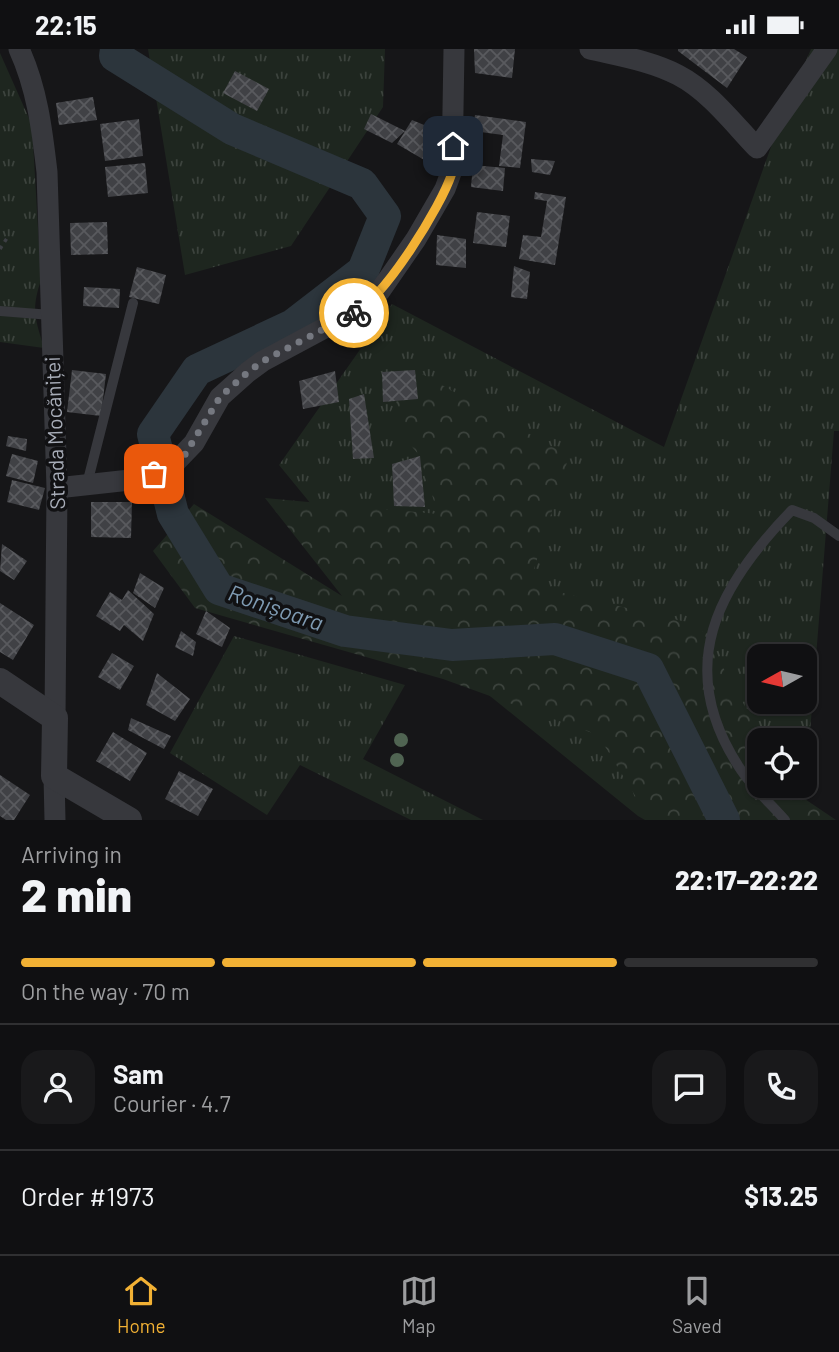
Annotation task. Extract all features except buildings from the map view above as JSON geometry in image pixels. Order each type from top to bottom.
[{"type":"street","name":"Strada Mocăniței","points":[[19,49],[31,76],[46,161],[57,488],[55,820]]},
{"type":"street","points":[[57,488],[139,478],[169,469],[194,443],[220,397],[263,361],[360,309],[380,291],[416,239],[453,170],[454,49]]},
{"type":"street","points":[[590,49],[638,60],[679,75],[702,91],[757,148],[827,49]]},
{"type":"street","points":[[0,681],[55,718]]},
{"type":"street","points":[[54,776],[129,820]]},
{"type":"lane","points":[[87,484],[133,303]]},
{"type":"lane","points":[[0,311],[51,314]]},
{"type":"lane","points":[[785,820],[740,768],[713,718],[705,664],[717,611],[761,542],[792,510],[814,518],[839,536]]},
{"type":"path","points":[[0,249],[9,235]]},
{"type":"green space","points":[[148,49],[385,49],[383,107],[291,246],[185,275]]},
{"type":"green space","points":[[811,49],[839,49],[839,431],[834,431],[817,644],[747,644],[747,714],[811,714],[810,728],[747,728],[747,798],[805,798],[803,820],[645,820],[638,816],[426,644],[279,465],[392,304],[664,447],[782,116]]},
{"type":"green space","points":[[0,53],[32,125],[41,280],[35,314],[44,348],[0,342]]},
{"type":"green space","points":[[415,370],[569,456],[529,585],[699,625],[757,728],[747,728],[747,798],[803,798],[836,820],[650,820],[598,735],[443,679],[195,608],[153,551],[194,504],[342,596],[265,498],[438,514],[420,456],[387,418]]},
{"type":"green space","points":[[234,636],[405,685],[363,759],[483,820],[411,820],[300,765],[267,815],[170,753]]},
{"type":"waterway","name":"Ronișoara","points":[[116,49],[115,56],[232,129],[362,184],[385,216],[363,271],[293,325],[197,370],[153,434],[173,514],[219,589],[345,631],[452,645],[555,639],[648,669],[724,820]]},
{"type":"way so far","points":[[154,474],[169,469],[184,456],[220,397],[248,372],[324,327],[354,313]]},
{"type":"route","points":[[354,313],[380,291],[416,239],[453,170],[453,146]]}]
